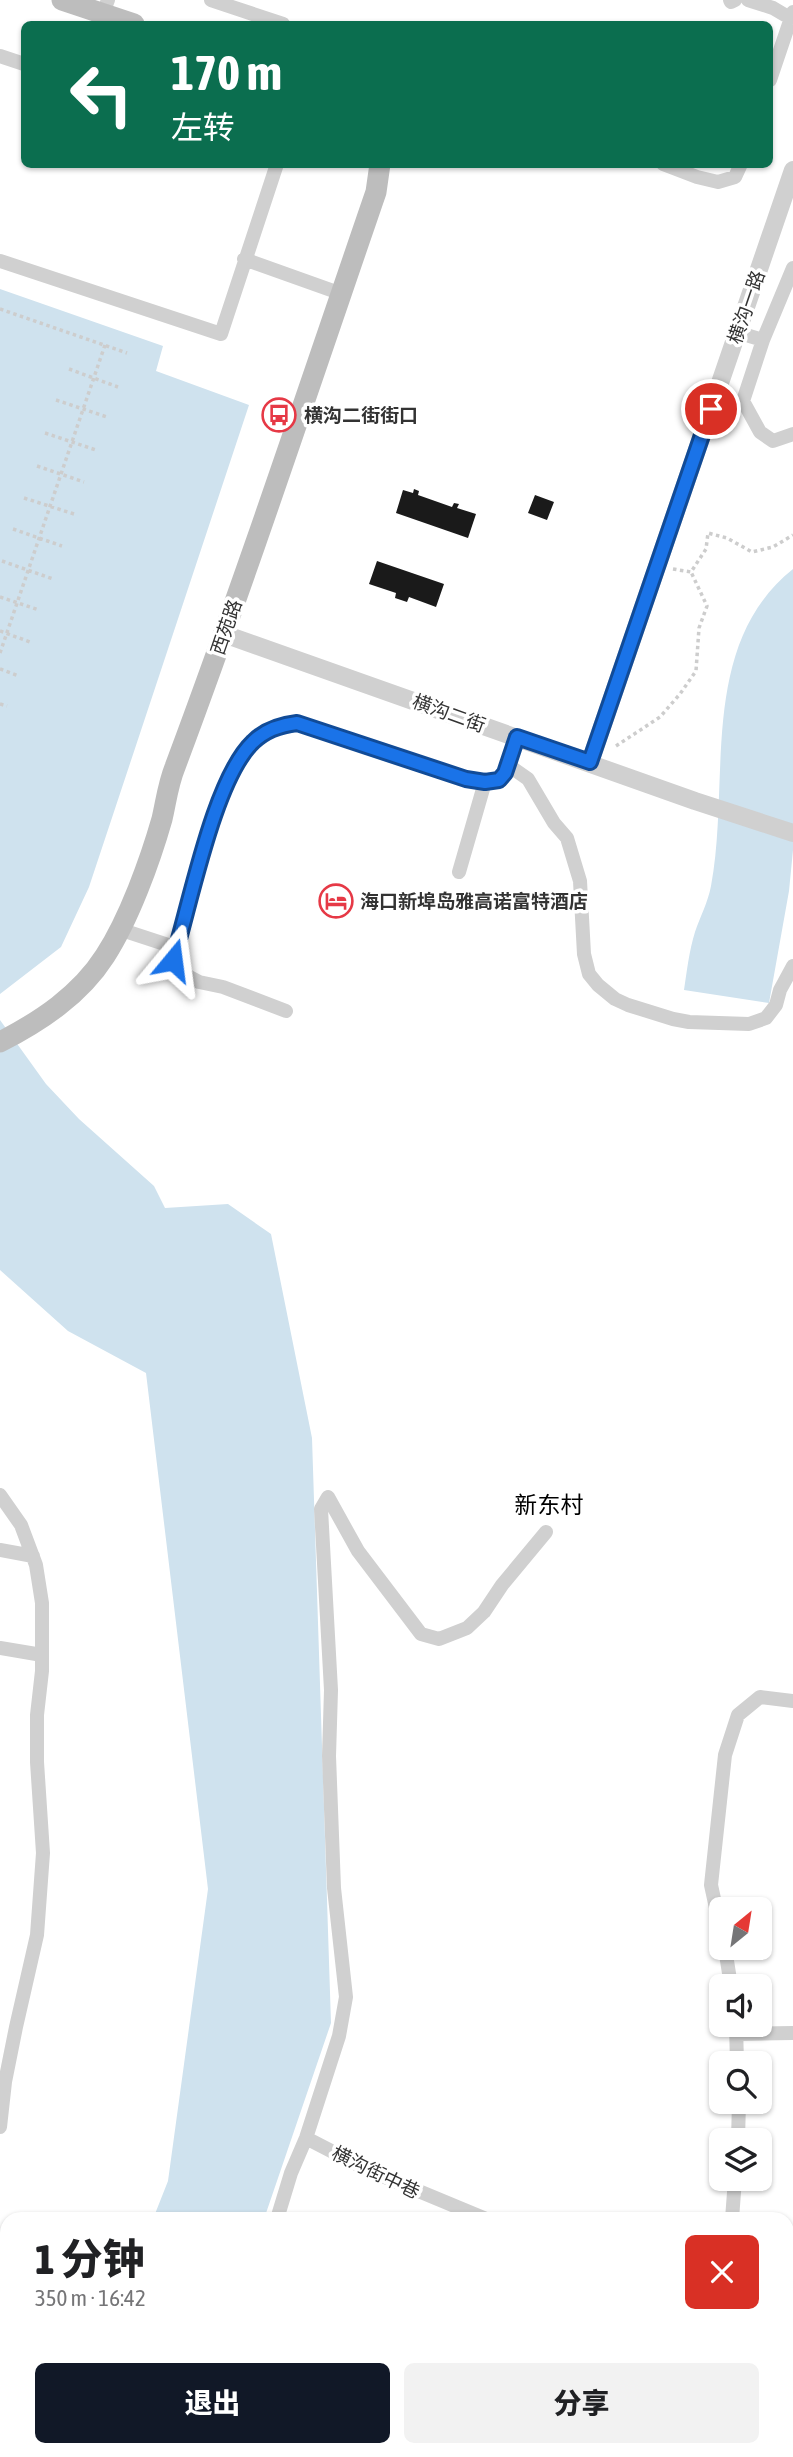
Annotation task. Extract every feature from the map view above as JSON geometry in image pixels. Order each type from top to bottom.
[{"type":"main road","points":[[62,0],[106,7],[129,21]]},
{"type":"main road","name":"西苑路","points":[[9,1037],[54,1010],[90,979],[130,909],[161,821],[173,773],[342,294],[376,192],[379,168]]},
{"type":"street","points":[[211,0],[274,21]]},
{"type":"street","points":[[730,0],[736,0]]},
{"type":"street","points":[[748,0],[792,15],[773,71]]},
{"type":"street","points":[[0,56],[21,63]]},
{"type":"street","points":[[0,261],[220,334],[276,168]]},
{"type":"street","points":[[673,168],[718,182],[735,177],[739,168]]},
{"type":"street","name":"横沟一路","points":[[590,762],[793,170]]},
{"type":"street","points":[[244,259],[342,294]]},
{"type":"street","points":[[793,268],[763,340],[743,401],[760,432],[773,441],[793,434]]},
{"type":"street","points":[[778,307],[793,307]]},
{"type":"street","points":[[737,332],[763,340]]},
{"type":"street","name":"横沟二街","points":[[224,634],[695,801],[793,833]]},
{"type":"street","points":[[286,1011],[223,987],[199,982],[178,971],[173,960],[221,799],[236,762],[252,742],[282,724],[297,723],[466,779],[485,782],[499,780],[508,765],[517,737]]},
{"type":"street","points":[[508,765],[528,779],[554,823],[567,838],[579,881],[584,954],[589,974],[614,999],[689,1022],[749,1024],[766,1018],[776,1005],[780,989],[793,966]]},
{"type":"street","points":[[459,873],[485,782]]},
{"type":"street","points":[[120,929],[177,948]]},
{"type":"street","points":[[0,1495],[21,1525],[33,1556],[42,1603],[37,1762],[43,1853],[37,1935],[16,2027],[0,2127]]},
{"type":"street","points":[[278,2212],[339,2036],[346,1997],[334,1888],[329,1756],[331,1690],[321,1509],[328,1497],[358,1551],[421,1634],[439,1639],[467,1628],[484,1612],[502,1585],[546,1532]]},
{"type":"street","points":[[0,1550],[33,1556]]},
{"type":"street","points":[[0,1648],[42,1655]]},
{"type":"street","points":[[714,1897],[711,1885],[725,1755],[738,1714],[760,1697],[793,1701]]},
{"type":"street","points":[[772,2033],[793,2034]]},
{"type":"street","name":"横沟街中巷","points":[[306,2138],[368,2170],[469,2212]]},
{"type":"street","points":[[733,2212],[734,2191]]},
{"type":"path","points":[[0,309],[127,353]]},
{"type":"path","points":[[0,653],[105,345]]},
{"type":"path","points":[[69,369],[118,387]]},
{"type":"path","points":[[56,400],[107,417]]},
{"type":"path","points":[[45,433],[96,450]]},
{"type":"path","points":[[37,466],[84,482]]},
{"type":"path","points":[[24,498],[74,514]]},
{"type":"path","points":[[13,529],[62,546]]},
{"type":"path","points":[[691,572],[706,549],[708,533],[727,538],[752,552],[773,547],[793,535]]},
{"type":"path","points":[[2,561],[53,579]]},
{"type":"path","points":[[672,569],[691,572]]},
{"type":"path","points":[[590,762],[660,717],[696,671],[698,640],[706,606],[691,572]]},
{"type":"path","points":[[0,597],[39,610]]},
{"type":"path","points":[[0,631],[30,642]]},
{"type":"path","points":[[0,669],[19,676]]},
{"type":"path","points":[[0,704],[7,706]]},
{"type":"water","points":[[0,289],[163,346],[156,371],[249,405],[89,887],[61,947],[0,994]]},
{"type":"water","points":[[793,569],[793,850],[789,891],[769,1003],[684,990],[693,939],[711,886],[720,760],[730,675],[743,636],[763,600]]},
{"type":"water","points":[[0,1020],[46,1084],[79,1119],[154,1186],[165,1208],[228,1204],[271,1234],[312,1438],[331,2023],[266,2212],[156,2212],[168,2181],[208,1889],[146,1373],[68,1331],[0,1270]]},
{"type":"building","points":[[414,489],[419,491],[418,495],[452,507],[454,503],[459,504],[457,508],[476,514],[468,538],[396,513],[403,490],[413,493]]},
{"type":"building","points":[[535,495],[554,502],[547,520],[528,513]]},
{"type":"building","points":[[377,561],[444,584],[436,607],[409,597],[407,602],[395,598],[396,593],[369,584]]},
{"type":"place","name":"横沟二街街口","points":[[279,415]]},
{"type":"place","name":"海口新埠岛雅高诺富特酒店","points":[[336,901]]},
{"type":"district","name":"新东村","points":[[549,1505]]},
{"type":"route","points":[[173,960],[221,799],[236,762],[252,742],[265,732],[282,724],[297,723],[466,779],[485,782],[499,780],[505,773],[517,737],[590,762],[711,409]]}]
